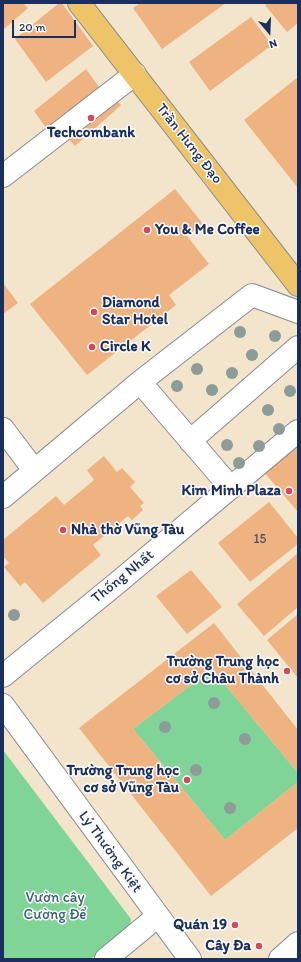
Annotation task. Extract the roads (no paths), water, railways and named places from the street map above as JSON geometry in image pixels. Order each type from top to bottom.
[{"type":"main road","name":"Trần Hưng Đạo","points":[[79,3],[298,285]]},
{"type":"street","points":[[3,176],[135,74]]},
{"type":"street","points":[[3,496],[140,382],[252,295],[298,312]]},
{"type":"street","points":[[190,441],[298,347]]},
{"type":"street","points":[[140,382],[230,488]]},
{"type":"street","points":[[3,429],[34,470]]},
{"type":"street","name":"Thống Nhất","points":[[3,676],[298,431]]},
{"type":"street","name":"Lý Thường Kiệt","points":[[3,705],[190,959]]},
{"type":"street","points":[[106,959],[158,916]]},
{"type":"street","points":[[280,959],[298,943]]},
{"type":"place","name":"Techcombank","points":[[91,118]]},
{"type":"place","name":"You & Me Coffee","points":[[147,230]]},
{"type":"place","name":"Diamond Star Hotel","points":[[94,312]]},
{"type":"place","name":"Circle K","points":[[92,347]]},
{"type":"place","name":"Kim Minh Plaza","points":[[289,491]]},
{"type":"place","name":"Nhà thờ Vũng Tàu","points":[[63,530]]},
{"type":"place","name":"Trường Trung học cơ sở Châu Thành","points":[[287,671]]},
{"type":"place","name":"Trường Trung học cơ sở Vũng Tàu","points":[[187,780]]},
{"type":"place","name":"Quán 19","points":[[235,925]]},
{"type":"place","name":"Cây Đa","points":[[259,946]]},
{"type":"park label","name":"Vườn cây Cường Để","points":[[55,906]]}]
